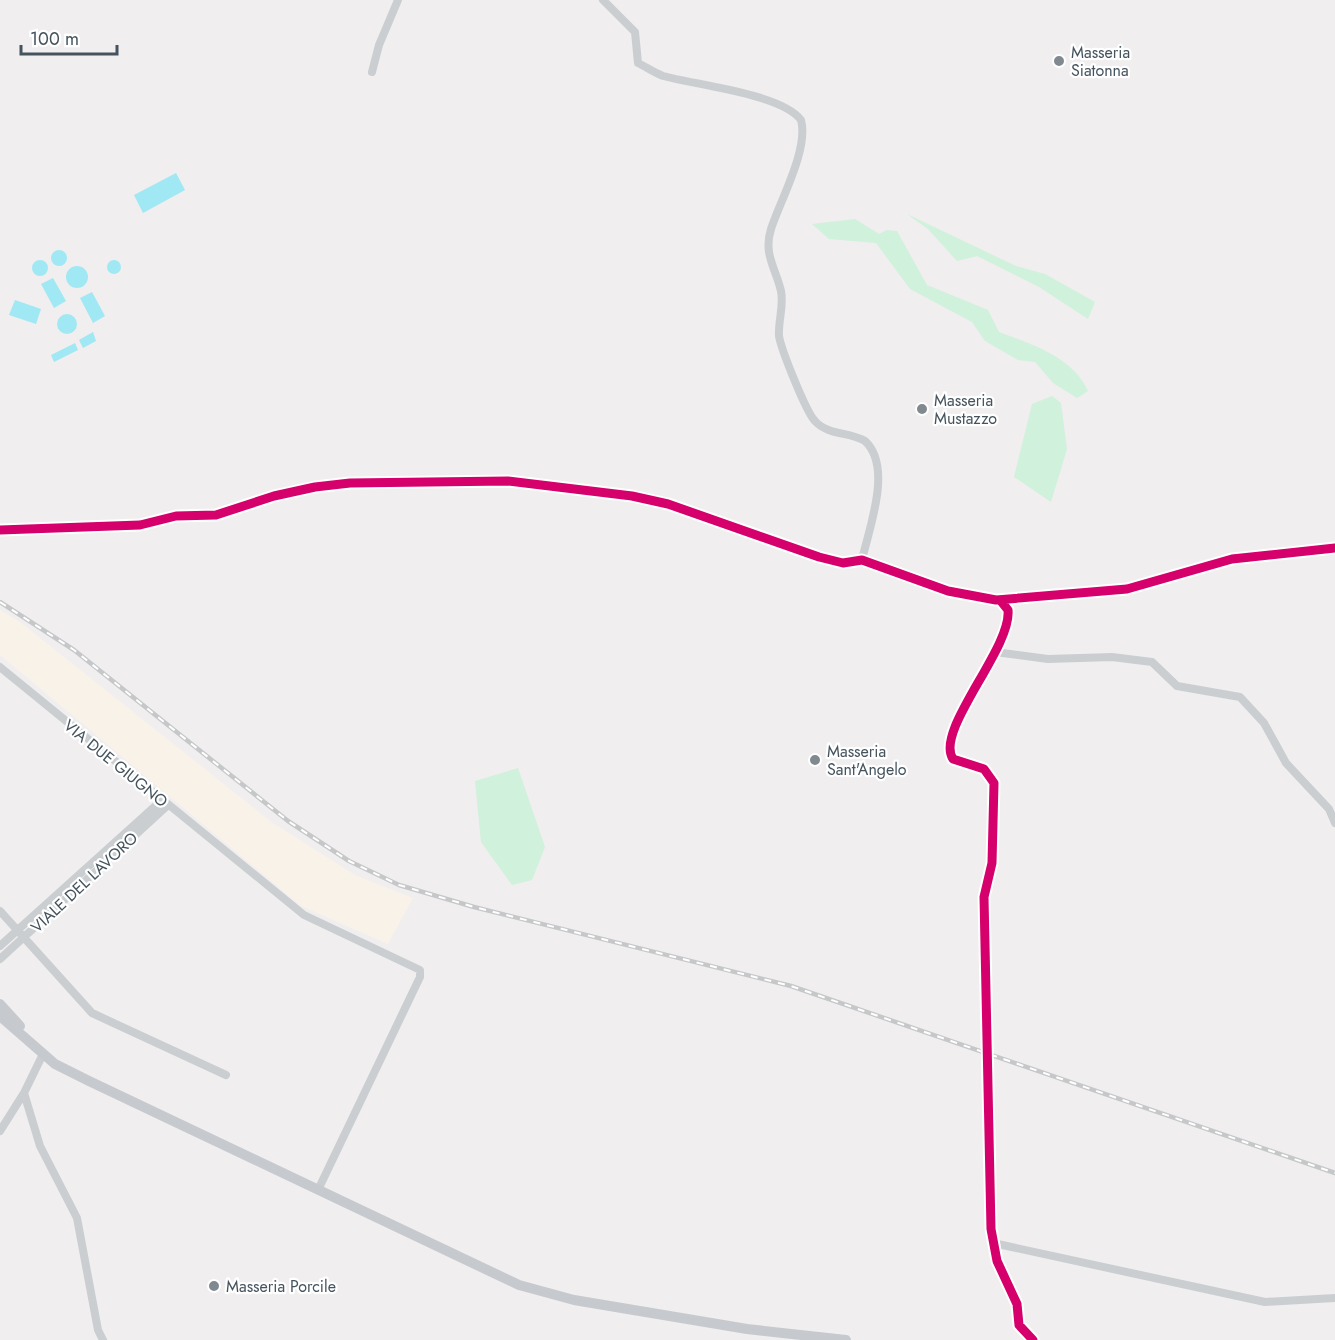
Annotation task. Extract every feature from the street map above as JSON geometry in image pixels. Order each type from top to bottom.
[{"type":"main road","points":[[1,1008],[55,1064]]},
{"type":"main road","points":[[1,1008],[55,1064],[498,1276],[541,1292],[574,1300],[747,1329],[846,1340]]},
{"type":"street","points":[[372,72],[379,45],[398,0]]},
{"type":"street","points":[[603,0],[634,32],[638,63],[661,75],[768,100],[793,111],[801,120],[798,156],[770,231],[768,252],[780,289],[783,311],[779,337],[813,419],[832,431],[865,441],[876,458],[879,482],[862,560]]},
{"type":"street","points":[[0,530],[140,525],[176,516],[216,515],[274,496],[315,487],[350,483],[508,481],[632,496],[668,504],[713,522],[761,534],[843,563],[862,560],[948,591],[981,599],[1000,600],[1127,589],[1232,559],[1335,548]]},
{"type":"street","points":[[1000,600],[1008,615],[995,652],[962,712],[950,750],[953,759],[984,769],[994,783],[992,863],[984,897],[993,1243],[997,1261],[1017,1304],[1019,1325],[1033,1340]]},
{"type":"street","points":[[995,652],[1048,659],[1112,657],[1152,662],[1177,686],[1240,697],[1264,723],[1286,763],[1329,809],[1335,824]]},
{"type":"street","name":"VIA DUE GIUGNO","points":[[0,667],[304,915],[420,970],[420,977],[318,1190]]},
{"type":"street","points":[[0,946],[165,803]]},
{"type":"street","name":"VIALE DEL LAVORO","points":[[0,959],[165,803]]},
{"type":"street","points":[[0,911],[92,1012],[226,1075]]},
{"type":"street","points":[[0,1131],[24,1093],[43,1054]]},
{"type":"street","points":[[24,1093],[40,1146],[76,1218],[98,1330],[103,1340]]},
{"type":"street","points":[[993,1243],[1265,1302],[1335,1298]]},
{"type":"shaded area","points":[[0,610],[20,622],[273,823],[355,875],[413,898],[388,944],[301,906],[0,655]]},
{"type":"green space","points":[[907,214],[1016,266],[1045,274],[1095,302],[1088,319],[1039,287],[977,256],[957,261],[928,229]]},
{"type":"green space","points":[[855,219],[879,234],[887,230],[897,231],[927,285],[988,310],[999,332],[1050,353],[1072,369],[1088,391],[1077,398],[1053,383],[1035,362],[1018,360],[985,341],[972,322],[910,289],[876,243],[829,239],[812,224]]},
{"type":"green space","points":[[1052,396],[1061,403],[1067,449],[1051,502],[1014,477],[1032,404]]},
{"type":"green space","points":[[518,768],[545,847],[532,880],[512,885],[481,842],[475,781]]},
{"type":"water","points":[[176,173],[185,190],[143,213],[134,195]]},
{"type":"water","points":[[59,250],[67,258],[59,266],[51,258]]},
{"type":"water","points":[[40,260],[48,268],[40,276],[32,268]]},
{"type":"water","points":[[111,260],[117,260],[121,267],[117,274],[111,274],[107,270],[107,264]]},
{"type":"water","points":[[77,266],[87,273],[88,277],[81,287],[77,288],[67,281],[66,277],[73,267]]},
{"type":"water","points":[[53,278],[66,301],[54,308],[41,284]]},
{"type":"water","points":[[92,292],[105,316],[93,323],[80,298]]},
{"type":"water","points":[[15,300],[41,309],[36,324],[9,315]]},
{"type":"water","points":[[63,314],[71,314],[77,320],[77,328],[71,334],[63,334],[57,328],[57,320]]},
{"type":"water","points":[[93,332],[96,341],[83,348],[79,340]]},
{"type":"water","points":[[75,343],[78,350],[54,362],[51,355]]},
{"type":"railway","points":[[0,602],[74,650],[288,821],[349,861],[399,885],[474,907],[791,986],[1335,1173]]},
{"type":"cycle path","points":[[0,530],[140,525],[176,516],[216,515],[274,496],[315,487],[350,483],[508,481],[632,496],[668,504],[819,557],[843,563],[862,560],[948,591],[996,600],[1127,589],[1232,559],[1335,548]]},
{"type":"cycle path","points":[[1000,600],[1008,610],[1006,626],[954,729],[950,746],[953,759],[984,769],[994,783],[992,863],[984,897],[991,1229],[997,1261],[1017,1304],[1019,1325],[1033,1340]]},
{"type":"place","name":"Masseria Siatonna","points":[[1059,61]]},
{"type":"place","name":"Masseria Mustazzo","points":[[922,409]]},
{"type":"place","name":"Masseria Sant'Angelo","points":[[815,760]]},
{"type":"place","name":"Masseria Porcile","points":[[214,1286]]}]
